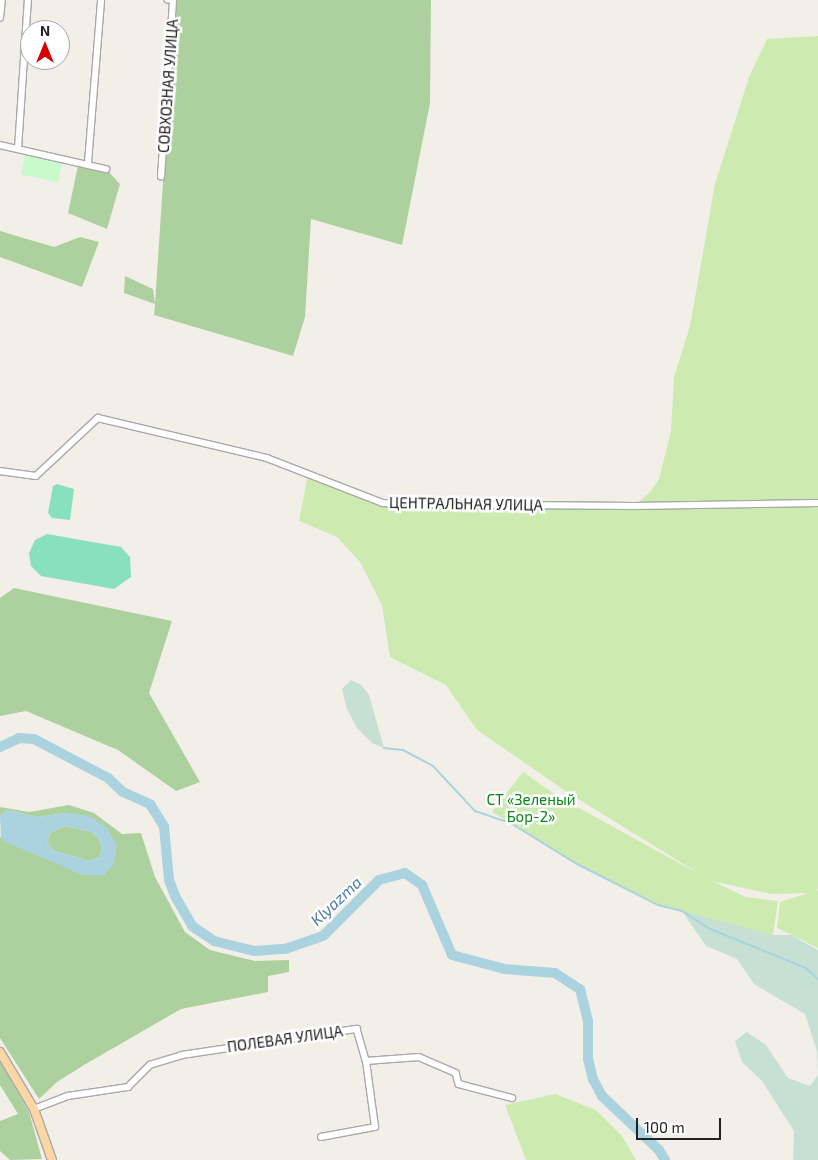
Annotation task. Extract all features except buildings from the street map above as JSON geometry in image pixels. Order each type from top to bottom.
[{"type":"main road","points":[[0,1052],[34,1109],[45,1132],[52,1160]]},
{"type":"street","points":[[0,18],[2,0]]},
{"type":"street","points":[[18,149],[28,0]]},
{"type":"street","points":[[88,163],[101,0]]},
{"type":"street","name":"СОВХОЗНАЯ УЛИЦА","points":[[161,177],[173,0],[168,0]]},
{"type":"street","points":[[0,145],[88,163],[106,169]]},
{"type":"street","name":"ЦЕНТРАЛЬНАЯ УЛИЦА","points":[[0,470],[36,476],[98,418],[267,458],[383,503],[818,503]]},
{"type":"street","name":"ПОЛЕВАЯ УЛИЦА","points":[[34,1109],[68,1096],[128,1087],[150,1065],[211,1049],[357,1028],[366,1061]]},
{"type":"street","points":[[321,1137],[375,1127],[366,1061],[420,1057],[456,1072],[459,1084],[512,1098]]},
{"type":"green space","points":[[175,0],[431,0],[430,103],[402,245],[311,219],[305,317],[293,356],[154,315]]},
{"type":"green space","name":"СТ «Зеленый Бор-2»","points":[[818,36],[818,889],[813,891],[818,890],[818,948],[777,928],[780,902],[808,893],[771,894],[712,881],[746,897],[778,901],[773,935],[734,926],[658,905],[577,864],[492,812],[523,772],[559,797],[701,875],[567,792],[477,730],[446,685],[390,657],[382,605],[360,562],[337,537],[299,521],[308,474],[383,503],[634,506],[651,491],[659,479],[671,431],[674,377],[690,326],[715,184],[749,77],[767,39]]},
{"type":"green space","points":[[26,150],[63,158],[58,182],[21,174]]},
{"type":"green space","points":[[79,161],[106,169],[120,184],[107,229],[68,213]]},
{"type":"green space","points":[[0,231],[54,247],[80,237],[99,242],[82,287],[0,257]]},
{"type":"green space","points":[[125,276],[153,289],[155,304],[124,293]]},
{"type":"green space","points":[[57,484],[74,489],[70,520],[52,518],[48,513],[53,486]]},
{"type":"green space","points":[[47,534],[121,547],[130,557],[131,577],[114,589],[41,576],[31,566],[29,553],[35,540]]},
{"type":"green space","points":[[14,588],[172,621],[149,693],[200,782],[176,791],[118,750],[26,711],[0,716],[0,598]]},
{"type":"green space","points":[[351,680],[361,685],[369,695],[384,748],[372,743],[357,728],[347,709],[342,689]]},
{"type":"green space","points":[[69,805],[94,813],[122,834],[141,833],[155,877],[185,932],[210,950],[255,961],[289,960],[289,972],[268,976],[268,992],[181,1009],[57,1082],[39,1099],[0,1038],[0,837],[83,875],[104,875],[117,845],[67,813],[37,817],[8,810],[0,815],[0,807],[29,812]]},
{"type":"green space","points":[[65,826],[92,832],[99,839],[102,848],[100,857],[90,861],[54,851],[47,843],[50,833]]},
{"type":"green space","points":[[682,911],[773,935],[791,935],[818,950],[818,1075],[817,1051],[805,1014],[754,984],[737,959],[706,946]]},
{"type":"green space","points":[[747,1032],[766,1045],[788,1078],[810,1086],[818,1075],[818,1160],[793,1160],[794,1131],[762,1081],[742,1062],[735,1041]]},
{"type":"green space","points":[[0,1061],[29,1112],[42,1159],[10,1160],[0,1151],[0,1121],[18,1114],[0,1085]]},
{"type":"green space","points":[[555,1094],[596,1110],[622,1136],[636,1160],[526,1160],[505,1105]]},
{"type":"water","points":[[8,810],[37,817],[67,813],[89,816],[107,828],[117,845],[114,864],[104,875],[83,875],[1,840],[0,815]],"holes":[[[65,826],[92,832],[99,839],[102,848],[100,857],[90,861],[54,851],[47,843],[50,833]]]},
{"type":"waterway","name":"Klyazma","points":[[0,747],[19,738],[34,739],[108,778],[123,792],[150,804],[164,826],[169,880],[175,896],[192,926],[214,941],[254,951],[285,949],[323,936],[379,880],[405,873],[422,885],[452,955],[505,969],[555,973],[580,989],[588,1021],[588,1059],[593,1079],[602,1096],[659,1150],[665,1160]]},
{"type":"waterway","points":[[384,748],[403,750],[433,766],[475,811],[512,824],[577,864],[658,905],[682,911],[708,928],[806,968],[818,979]]}]
